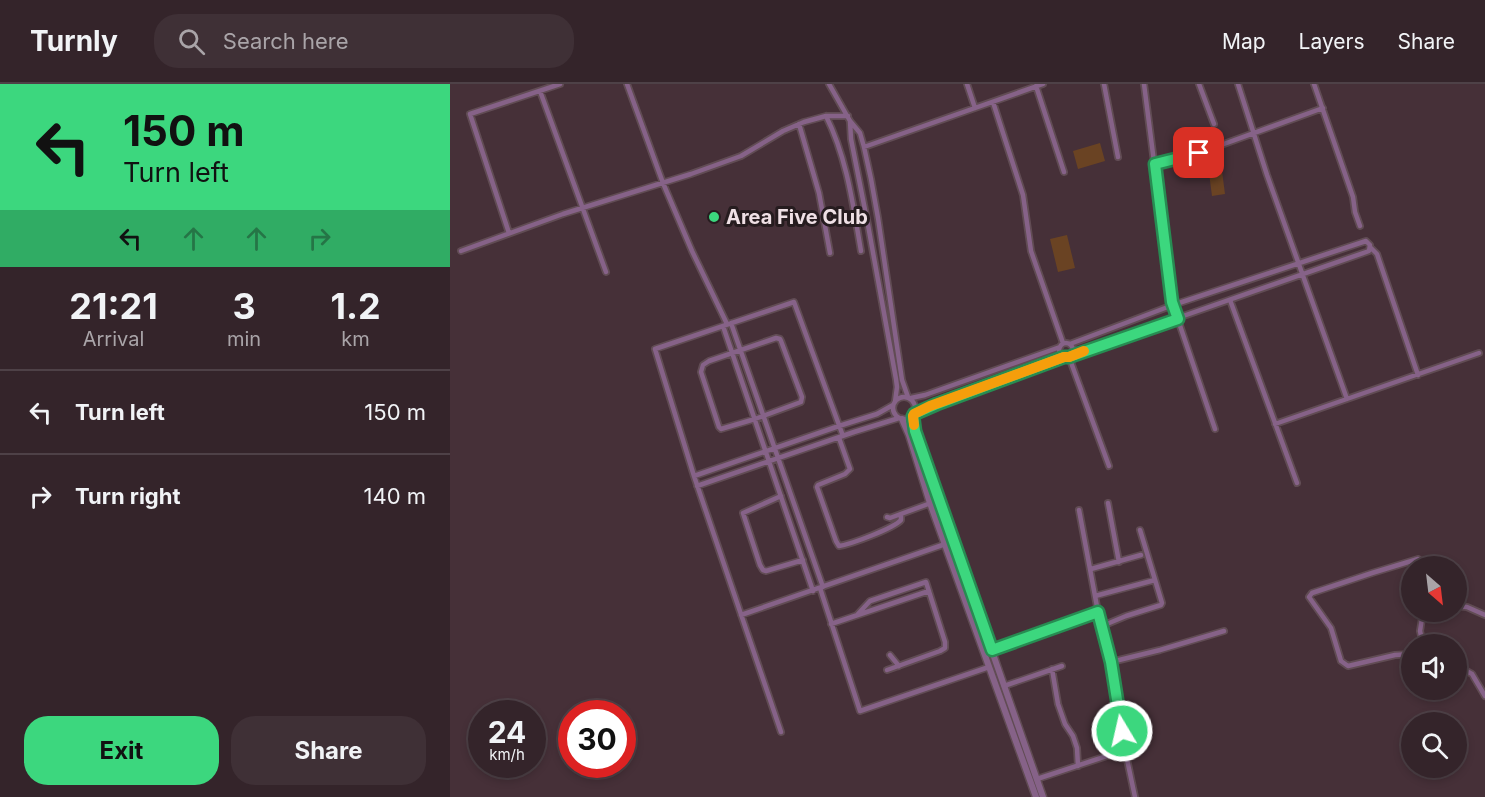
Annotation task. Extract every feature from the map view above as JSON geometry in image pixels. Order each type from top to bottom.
[{"type":"street","points":[[509,233],[470,114],[560,84]]},
{"type":"street","points":[[627,84],[663,183],[692,251],[740,350],[822,588],[831,624],[860,711],[989,667]]},
{"type":"street","points":[[829,84],[860,133],[872,179],[902,380],[909,398],[916,407],[915,431],[1004,686],[1030,769],[1036,797]]},
{"type":"street","points":[[967,84],[975,108]]},
{"type":"street","points":[[864,147],[1043,84]]},
{"type":"street","points":[[1104,84],[1118,157]]},
{"type":"street","points":[[1144,84],[1173,305],[1215,429]]},
{"type":"street","points":[[1199,84],[1214,124]]},
{"type":"street","points":[[1238,84],[1267,175],[1347,399]]},
{"type":"street","points":[[1314,84],[1353,197],[1360,226]]},
{"type":"street","points":[[1035,85],[1064,172]]},
{"type":"street","points":[[540,91],[606,272]]},
{"type":"street","points":[[993,102],[1023,195],[1031,251],[1061,345],[1060,354],[1068,357],[1109,466]]},
{"type":"street","points":[[1155,164],[1199,153],[1323,108]]},
{"type":"street","points":[[461,251],[582,208],[741,156],[799,124],[826,116],[849,118]]},
{"type":"street","points":[[826,116],[842,154],[861,251]]},
{"type":"street","points":[[849,118],[896,379],[894,413],[909,435],[930,503],[989,667],[1043,797]]},
{"type":"street","points":[[799,124],[819,193],[830,254]]},
{"type":"street","points":[[693,476],[877,414],[901,397],[925,395],[1173,305],[1366,241],[1377,254],[1418,375]]},
{"type":"street","points":[[697,486],[841,437],[900,419],[907,419],[937,404],[1369,251],[1370,247]]},
{"type":"street","points":[[1230,300],[1297,483]]},
{"type":"street","points":[[781,732],[693,476],[656,349],[794,302],[839,426],[850,469],[845,474],[818,485],[817,488],[839,546],[899,523],[902,520],[901,514]]},
{"type":"street","points":[[727,324],[732,352],[813,591]]},
{"type":"street","points":[[776,338],[780,339],[802,400],[764,416],[721,429],[701,369],[708,361],[732,352],[776,338]]},
{"type":"street","points":[[1068,357],[1074,350],[1070,344]]},
{"type":"street","points":[[1275,424],[1479,353]]},
{"type":"street","points":[[781,496],[743,513],[753,545],[760,565],[766,571],[802,560]]},
{"type":"street","points":[[887,517],[890,518],[939,500]]},
{"type":"street","points":[[1108,502],[1119,561]]},
{"type":"street","points":[[1079,510],[1098,612],[1111,662],[1135,797]]},
{"type":"street","points":[[1102,626],[1161,606],[1140,530]]},
{"type":"street","points":[[741,615],[954,541]]},
{"type":"street","points":[[1091,569],[1141,555]]},
{"type":"street","points":[[1401,564],[1308,597],[1331,628],[1341,661],[1348,666],[1401,655]]},
{"type":"street","points":[[1095,596],[1155,580]]},
{"type":"street","points":[[857,615],[870,601],[926,582],[945,648],[887,670]]},
{"type":"street","points":[[831,624],[929,591]]},
{"type":"street","points":[[1467,607],[1485,615]]},
{"type":"street","points":[[992,650],[1098,612]]},
{"type":"street","points":[[1111,662],[1224,631]]},
{"type":"street","points":[[890,655],[899,666]]},
{"type":"street","points":[[1004,686],[1062,666]]},
{"type":"street","points":[[1052,669],[1058,704],[1077,748],[1078,766]]},
{"type":"street","points":[[1467,672],[1474,676],[1485,696]]},
{"type":"street","points":[[1037,779],[1125,750]]},
{"type":"shaded area","points":[[1100,143],[1105,161],[1078,169],[1073,151]]},
{"type":"shaded area","points":[[1222,171],[1225,194],[1212,196],[1209,173]]},
{"type":"shaded area","points":[[1067,235],[1075,268],[1058,272],[1050,239]]},
{"type":"slow traffic","points":[[914,425],[914,414],[930,406],[1084,351]]},
{"type":"place","name":"Area Five Club","points":[[714,217]]},
{"type":"route","points":[[1122,731],[1109,651],[1098,612],[992,650],[915,431],[913,416],[930,406],[957,396],[1178,319],[1172,302],[1155,164],[1199,153]]}]
